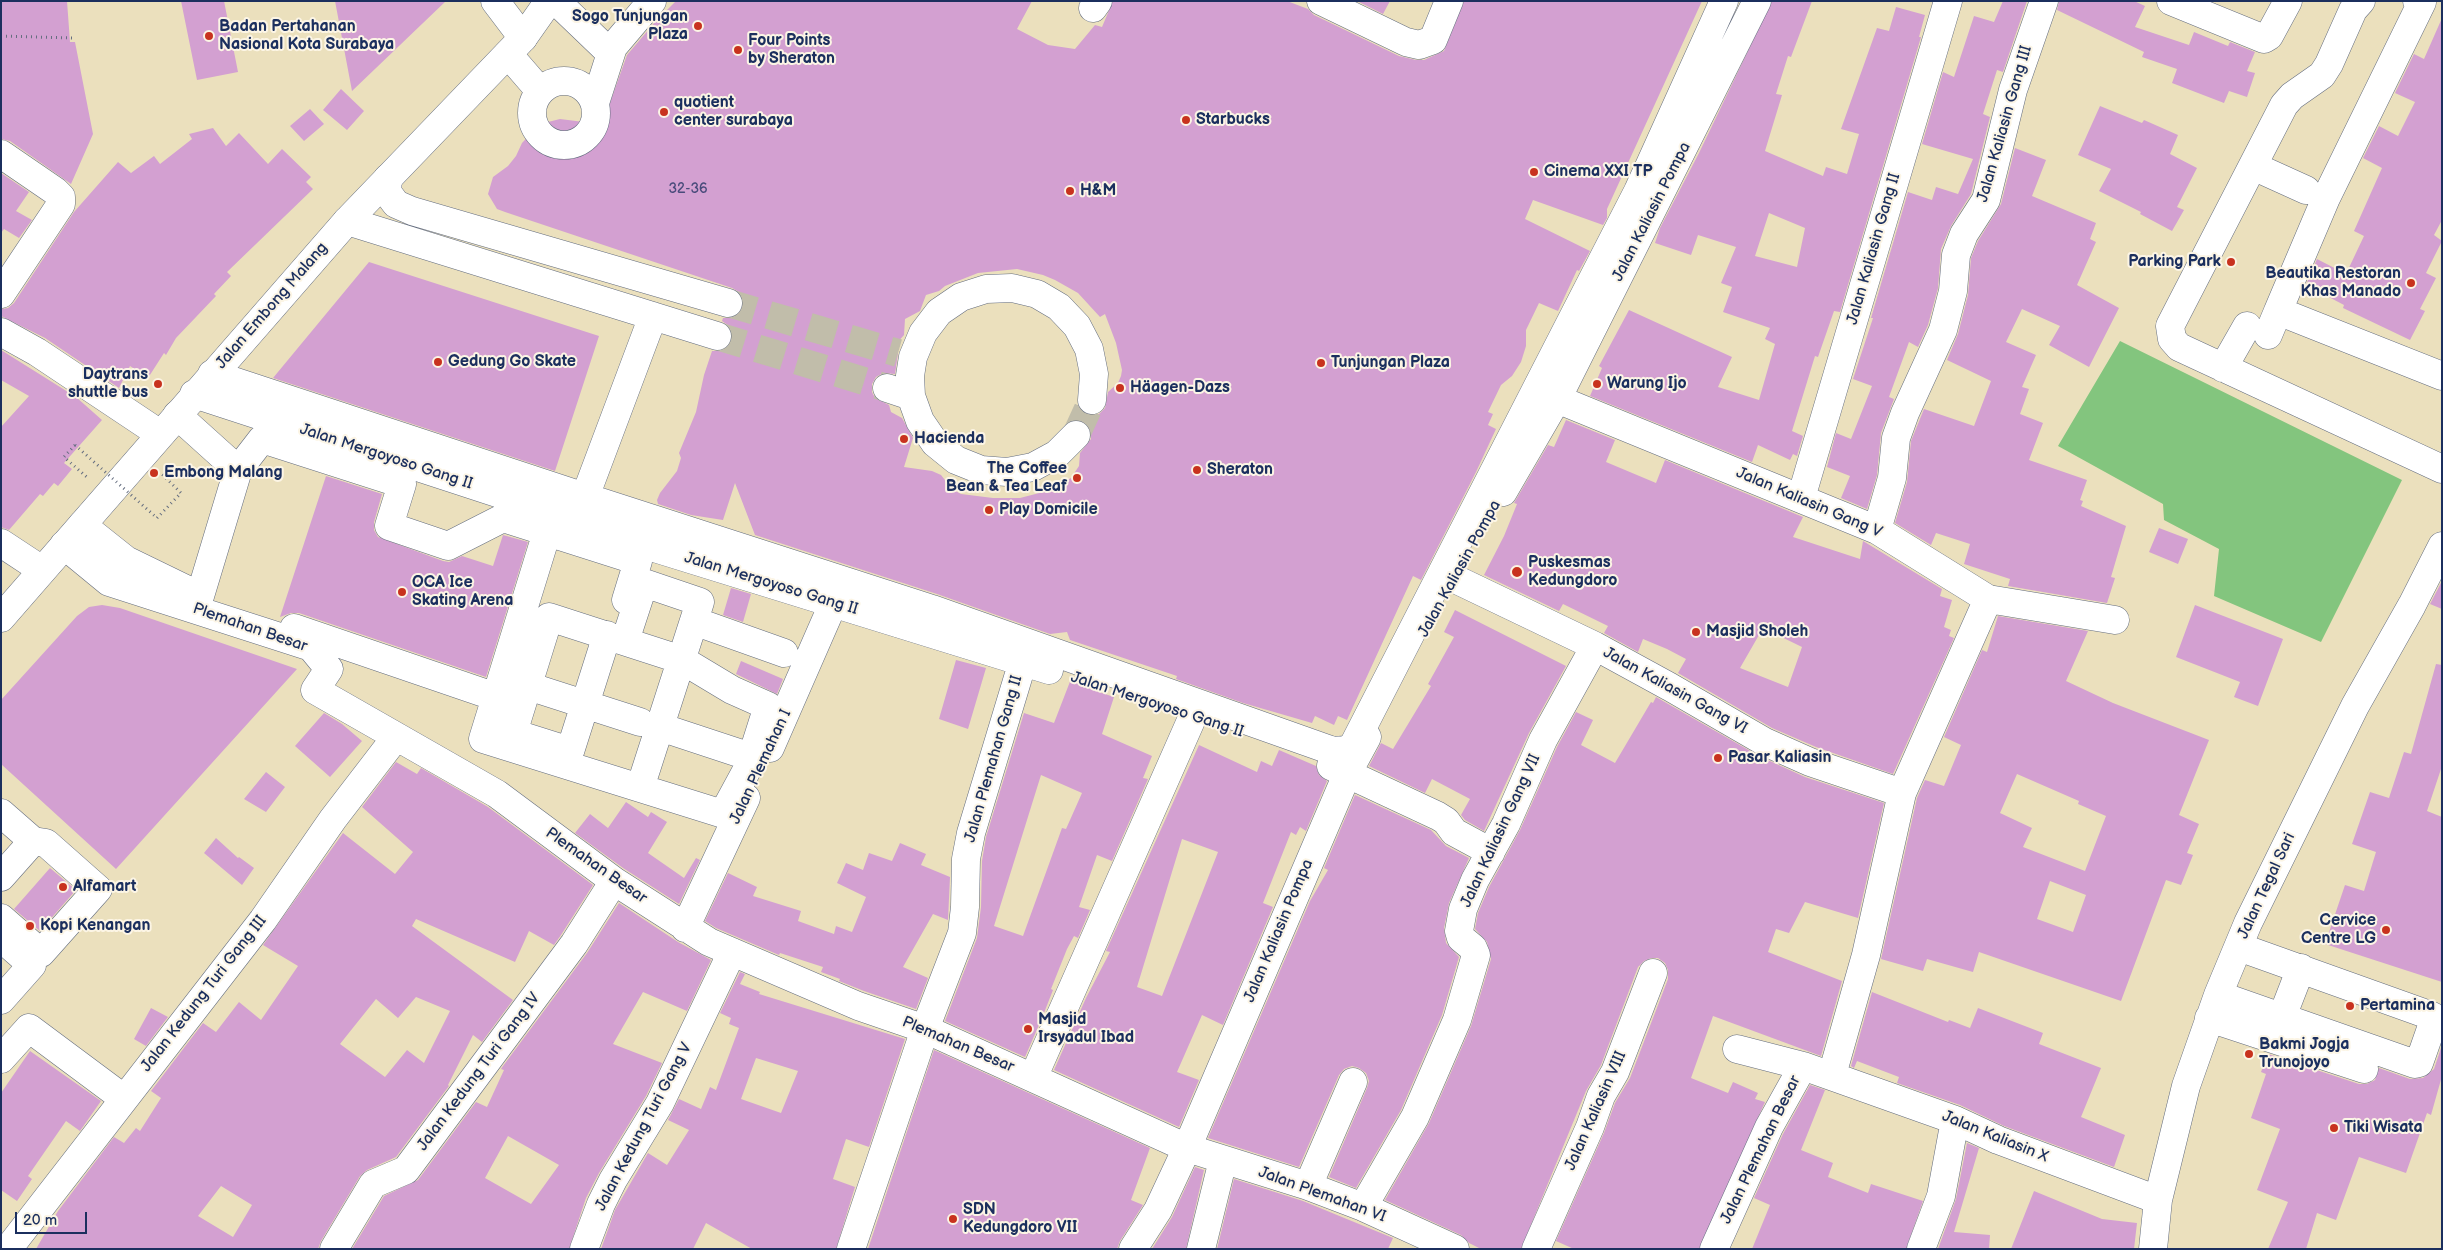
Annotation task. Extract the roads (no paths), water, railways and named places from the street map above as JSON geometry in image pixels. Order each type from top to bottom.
[{"type":"street","points":[[495,1],[540,91]]},
{"type":"street","name":"Jalan Embong Malang","points":[[1,618],[168,424],[347,221],[516,46],[549,1]]},
{"type":"street","points":[[556,1],[605,48],[613,47]]},
{"type":"street","points":[[595,103],[591,94],[575,82],[556,81],[540,91],[533,104],[532,120],[543,138],[558,144],[573,144],[582,140],[595,124],[595,103],[613,47],[652,1]]},
{"type":"street","points":[[1322,1],[1406,42],[1419,45],[1433,40],[1450,1]]},
{"type":"street","points":[[203,384],[585,497],[929,621],[1333,751],[1346,750],[1353,746],[1638,191],[1724,1]]},
{"type":"street","name":"Jalan Kaliasin Pompa","points":[[1133,1249],[1158,1210],[1187,1148],[1348,772],[1453,578],[1558,399],[1757,1]]},
{"type":"street","name":"Jalan Kaliasin Gang II","points":[[1802,498],[1948,1]]},
{"type":"street","name":"Jalan Kaliasin Gang III","points":[[1877,530],[1892,478],[1896,438],[1904,413],[1943,330],[1953,291],[1956,255],[1964,234],[1986,200],[2013,90],[2044,1]]},
{"type":"street","points":[[2172,1],[2264,39],[2269,36],[2288,1]]},
{"type":"street","points":[[2361,1],[2353,10],[2329,64],[2317,79],[2292,96],[2284,105],[2170,326],[2172,339],[2179,347],[2442,469]]},
{"type":"street","points":[[2209,2],[2256,22]]},
{"type":"street","points":[[2223,368],[2265,324],[2419,2]]},
{"type":"street","points":[[1,154],[55,191],[61,197],[61,204],[1,294]]},
{"type":"street","points":[[2253,166],[2306,190]]},
{"type":"street","points":[[388,178],[387,192],[396,204],[412,211],[728,303]]},
{"type":"street","points":[[347,221],[717,336]]},
{"type":"street","points":[[1076,435],[1057,454],[1033,467],[1007,472],[980,470],[956,460],[935,443],[900,392],[910,376],[906,355],[939,312],[961,297],[986,289],[1012,288],[1037,294],[1059,307],[1077,326],[1089,349],[1094,374],[1092,400]]},
{"type":"street","points":[[585,497],[653,316]]},
{"type":"street","points":[[2265,324],[2442,376]]},
{"type":"street","points":[[1,332],[168,424],[238,470]]},
{"type":"street","name":"Jalan Mergoyoso Gang II","points":[[203,384],[546,509],[606,533],[833,604],[929,621],[1023,661],[1193,716],[1348,772],[1438,816],[1446,821],[1454,832],[1491,852]]},
{"type":"street","name":"Jalan Kaliasin Gang V","points":[[1558,399],[1877,530],[1988,599],[2115,620]]},
{"type":"street","points":[[200,596],[238,470],[262,438],[402,484],[389,526],[448,546],[503,518],[638,561],[615,638]]},
{"type":"street","points":[[547,532],[483,739],[568,757]]},
{"type":"street","points":[[73,535],[200,596],[496,696]]},
{"type":"street","name":"Plemahan Besar","points":[[73,535],[109,582],[311,647],[329,669],[315,690],[497,794],[614,881],[709,942],[858,1006],[925,1029],[1187,1148]]},
{"type":"street","points":[[1,543],[42,570]]},
{"type":"street","name":"Jalan Tegal Sari","points":[[2153,1249],[2158,1200],[2186,1086],[2214,1007],[2252,914],[2355,706],[2412,605],[2442,546]]},
{"type":"street","name":"Jalan Kaliasin Gang VI","points":[[1453,578],[1595,646],[1765,742],[1810,762],[1902,793]]},
{"type":"street","points":[[568,757],[585,704],[615,638],[644,583],[784,653]]},
{"type":"street","points":[[1834,1067],[1866,955],[1902,793],[1988,599]]},
{"type":"street","name":"Jalan Plemahan I","points":[[685,928],[769,750],[833,604]]},
{"type":"street","points":[[640,788],[650,725],[703,613]]},
{"type":"street","points":[[549,617],[615,638],[682,660],[732,690],[768,706],[752,757],[723,814],[640,788],[513,733],[549,617]]},
{"type":"street","name":"Jalan Kaliasin Gang VII","points":[[1363,1207],[1415,1117],[1457,1020],[1476,955],[1473,948],[1460,935],[1463,909],[1475,880],[1491,852],[1543,740],[1595,646]]},
{"type":"street","name":"Jalan Plemahan Gang II","points":[[850,1249],[925,1029],[962,933],[965,907],[966,859],[971,833],[1023,661]]},
{"type":"street","points":[[528,686],[752,757]]},
{"type":"street","points":[[1033,1078],[1193,716]]},
{"type":"street","name":"Jalan Kedung Turi Gang III","points":[[8,1249],[263,920],[333,818],[396,737]]},
{"type":"street","points":[[1,813],[33,841],[46,843],[98,889],[41,953],[1,918]]},
{"type":"street","points":[[1,877],[33,841]]},
{"type":"street","name":"Jalan Kedung Turi Gang IV","points":[[334,1249],[373,1184],[406,1170],[574,944],[614,881]]},
{"type":"street","points":[[1,938],[32,965],[1,1000]]},
{"type":"street","points":[[2214,1007],[2282,1017],[2414,1064],[2419,1063],[2434,1020],[2432,1016],[2239,947]]},
{"type":"street","name":"Jalan Kedung Turi Gang V","points":[[584,1249],[601,1204],[660,1103],[732,952]]},
{"type":"street","points":[[2282,1017],[2301,968]]},
{"type":"street","name":"Jalan Kaliasin VIII","points":[[1536,1249],[1590,1127],[1601,1096],[1615,1072],[1653,973]]},
{"type":"street","points":[[2214,1007],[2364,1069]]},
{"type":"street","points":[[1,1060],[29,1028],[124,1098]]},
{"type":"street","points":[[1737,1049],[1802,1066]]},
{"type":"street","name":"Jalan Plemahan Besar","points":[[1714,1249],[1766,1135],[1802,1066],[1834,1067]]},
{"type":"street","name":"Jalan Kaliasin X","points":[[1834,1067],[1998,1140],[2158,1200]]},
{"type":"street","points":[[1308,1186],[1353,1082]]},
{"type":"street","points":[[1921,1249],[1941,1196],[1955,1120]]},
{"type":"street","name":"Jalan Plemahan VI","points":[[1187,1148],[1308,1186],[1363,1207],[1423,1242],[1455,1249]]},
{"type":"street","points":[[1201,1249],[1223,1160]]},
{"type":"tunnel","points":[[728,303],[898,353]]},
{"type":"tunnel","points":[[717,336],[887,388]]},
{"type":"tunnel","points":[[1076,435],[1092,400]]},
{"type":"place","name":"Sogo Tunjungan Plaza","points":[[698,26]]},
{"type":"place","name":"Badan Pertahanan Nasional Kota Surabaya","points":[[209,36]]},
{"type":"place","name":"Four Points by Sheraton","points":[[738,50]]},
{"type":"place","name":"quotient center surabaya","points":[[664,112]]},
{"type":"place","name":"Starbucks","points":[[1186,120]]},
{"type":"place","name":"Cinema XXI TP","points":[[1534,172]]},
{"type":"place","name":"H&M","points":[[1070,191]]},
{"type":"place","name":"Parking Park","points":[[2231,262]]},
{"type":"place","name":"Beautika Restoran Khas Manado","points":[[2411,283]]},
{"type":"place","name":"Gedung Go Skate","points":[[438,362]]},
{"type":"place","name":"Tunjungan Plaza","points":[[1321,363]]},
{"type":"place","name":"Daytrans shuttle bus","points":[[158,384]]},
{"type":"place","name":"Warung Ijo","points":[[1597,384]]},
{"type":"place","name":"Häagen-Dazs","points":[[1120,388]]},
{"type":"place","name":"Hacienda","points":[[904,439]]},
{"type":"place","name":"Sheraton","points":[[1197,470]]},
{"type":"place","name":"Embong Malang","points":[[154,473]]},
{"type":"place","name":"The Coffee Bean & Tea Leaf","points":[[1077,478]]},
{"type":"place","name":"Play Domicile","points":[[989,510]]},
{"type":"place","name":"Puskesmas Kedungdoro","points":[[1517,572]]},
{"type":"place","name":"OCA Ice Skating Arena","points":[[402,592]]},
{"type":"place","name":"Masjid Sholeh","points":[[1696,632]]},
{"type":"place","name":"Pasar Kaliasin","points":[[1718,758]]},
{"type":"place","name":"Alfamart","points":[[63,887]]},
{"type":"place","name":"Kopi Kenangan","points":[[30,926]]},
{"type":"place","name":"Cervice Centre LG","points":[[2386,930]]},
{"type":"place","name":"Pertamina","points":[[2350,1006]]},
{"type":"place","name":"Masjid Irsyadul Ibad","points":[[1028,1029]]},
{"type":"place","name":"Bakmi Jogja Trunojoyo","points":[[2249,1054]]},
{"type":"place","name":"Tiki Wisata","points":[[2334,1128]]},
{"type":"place","name":"SDN Kedungdoro VII","points":[[953,1219]]}]
